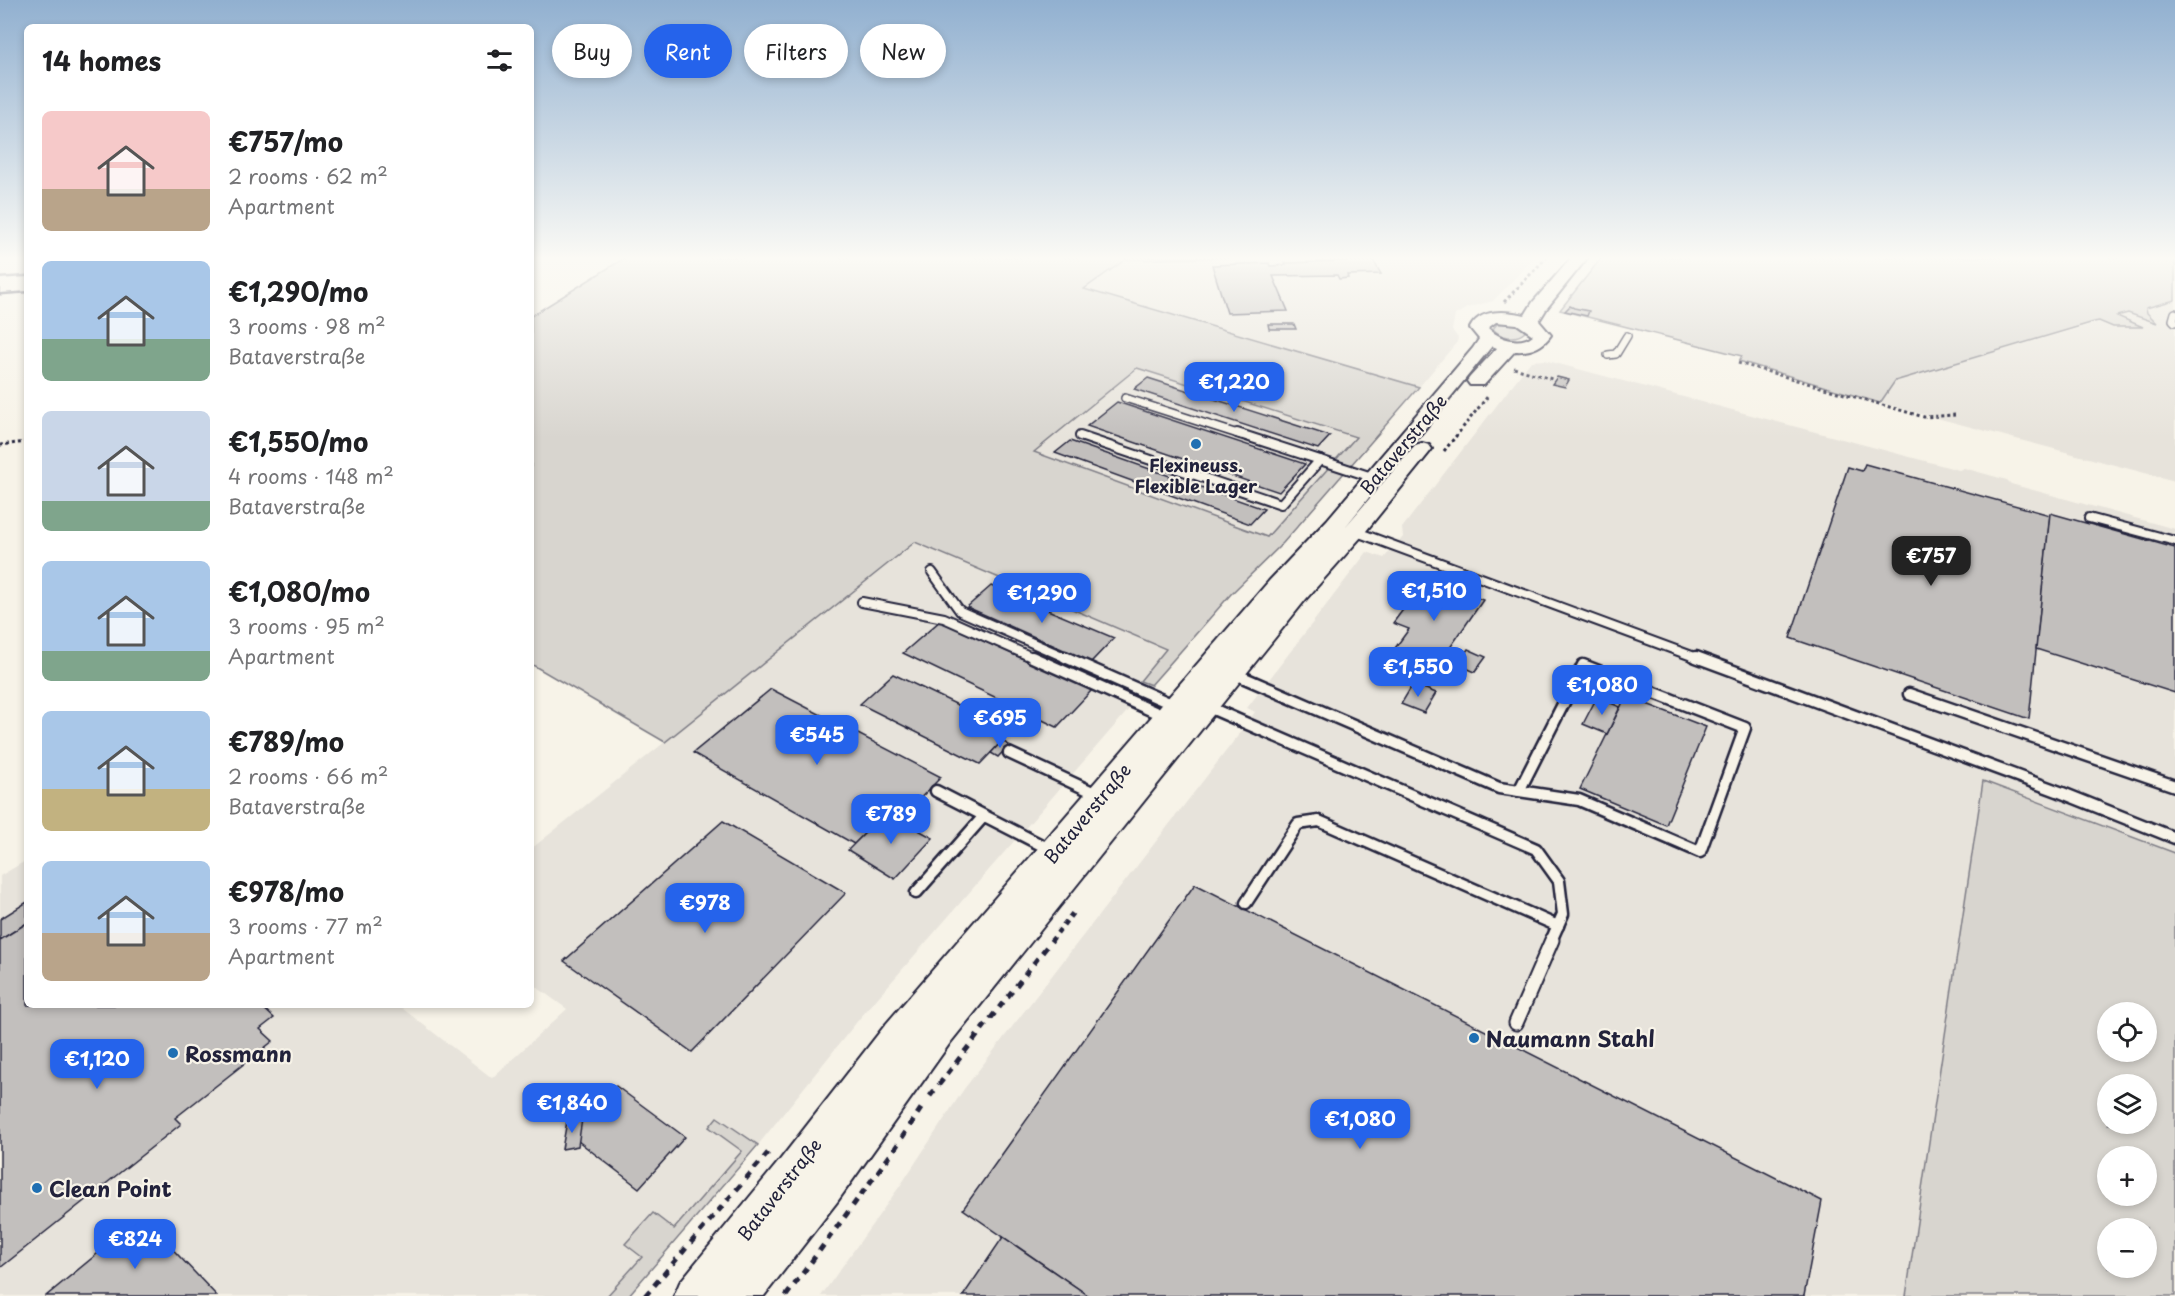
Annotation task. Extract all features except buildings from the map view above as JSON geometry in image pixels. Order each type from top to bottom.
[{"type":"street","name":"Bataverstraße","points":[[1345,528],[1498,356],[1524,317]]},
{"type":"street","points":[[1507,343],[1533,317]]},
{"type":"street","points":[[1507,343],[1534,343],[1540,339],[1542,335],[1539,328],[1530,322]]},
{"type":"street","name":"Bataverstraße","points":[[739,1296],[823,1188],[1066,857],[1222,668],[1297,594],[1345,528],[1375,478],[1480,351],[1507,343]]},
{"type":"street","name":"Bataverstraße","points":[[694,1296],[789,1178],[898,1035],[1066,857]]},
{"type":"lane","points":[[1608,355],[1616,354],[1627,336]]},
{"type":"lane","points":[[1125,398],[1375,478]]},
{"type":"lane","points":[[1080,436],[1281,504],[1320,460]]},
{"type":"lane","points":[[2089,518],[2175,542]]},
{"type":"lane","points":[[1345,528],[2060,792],[2175,838]]},
{"type":"lane","points":[[932,572],[960,611],[1187,711]]},
{"type":"lane","points":[[862,602],[944,618],[1536,849],[1559,880],[1563,914],[1516,1023]]},
{"type":"lane","points":[[1222,668],[1499,788],[1519,791],[1579,800],[1700,852],[1746,728],[1583,665],[1519,791]]},
{"type":"lane","points":[[1909,694],[2175,786]]},
{"type":"lane","points":[[1009,753],[1112,801]]},
{"type":"lane","points":[[936,791],[1066,857]]},
{"type":"lane","points":[[916,893],[984,816]]},
{"type":"lane","points":[[1246,903],[1298,824],[1319,821],[1558,926]]},
{"type":"path","points":[[1519,317],[1507,343],[1552,379]]},
{"type":"path","points":[[1738,363],[1924,417],[1955,415]]},
{"type":"path","points":[[1439,458],[1489,394]]},
{"type":"path","points":[[0,445],[24,442]]},
{"type":"path","points":[[786,1296],[894,1150],[927,1099],[1081,902]]},
{"type":"shaded area","points":[[534,317],[1181,317],[1419,387],[1283,543],[1231,594],[1151,685],[1140,681],[1166,649],[915,542],[665,742],[534,666]],"holes":[[[1137,368],[1356,437],[1267,537],[1034,452]]]},
{"type":"shaded area","points":[[1181,317],[1455,317],[1452,330],[1458,338],[1457,342],[1419,387]]},
{"type":"shaded area","points":[[1590,317],[2120,317],[2143,327],[2113,327],[2099,321],[2094,322],[1895,381],[1880,403],[1739,361],[1742,356]]},
{"type":"shaded area","points":[[2115,317],[2175,317],[2175,481],[1880,403],[1895,381]]},
{"type":"shaded area","points":[[2141,317],[2151,317],[2157,323]]},
{"type":"shaded area","points":[[1509,323],[1521,326],[1525,332],[1509,337],[1493,329],[1497,324]]},
{"type":"shaded area","points":[[1544,360],[1959,470],[1964,468],[2007,480],[2011,484],[2175,529],[2175,1296],[821,1296],[902,1183],[964,1089],[1255,712],[1247,708],[1367,552],[1384,558],[1403,537],[1402,528],[1531,361]]},
{"type":"shaded area","points":[[1137,368],[1356,437],[1267,537],[1033,452]]},
{"type":"shaded area","points":[[915,542],[1178,653],[860,1018],[758,1145],[718,1117],[709,1127],[743,1151],[674,1229],[652,1213],[626,1244],[642,1256],[607,1296],[0,1296],[0,876],[24,862],[24,1008],[402,1008],[492,1078],[567,1009],[534,985],[534,847]]},
{"type":"shaded area","points":[[1983,781],[2175,853],[2175,1296],[1906,1296]]},
{"type":"shaded area","points":[[717,1117],[758,1145],[628,1296],[607,1296],[642,1257],[625,1244],[653,1213],[674,1229],[742,1151],[709,1127]]},
{"type":"place","name":"Flexineuss. Flexible Lager","points":[[1196,444]]},
{"type":"place","name":"Naumann Stahl","points":[[1474,1038]]},
{"type":"place","name":"Rossmann","points":[[173,1053]]},
{"type":"place","name":"Clean Point","points":[[37,1188]]}]
